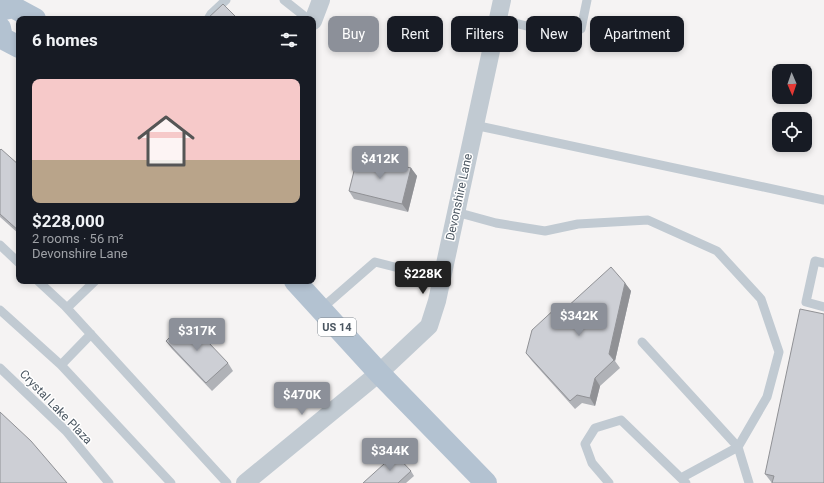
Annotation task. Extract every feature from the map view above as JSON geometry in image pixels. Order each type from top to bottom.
[{"type":"main road","points":[[0,10],[13,7],[30,16]]},
{"type":"main road","points":[[0,28],[2,38],[16,45]]},
{"type":"main road","name":"US 14","points":[[298,284],[379,373],[486,483]]},
{"type":"street","points":[[316,16],[321,0]]},
{"type":"street","name":"Devonshire Lane","points":[[499,16],[502,0]]},
{"type":"street","name":"Devonshire Lane","points":[[245,483],[379,373],[429,326],[442,279],[491,52]]},
{"type":"lane","points":[[210,16],[226,0]]},
{"type":"lane","points":[[518,25],[559,34],[582,29],[587,0]]},
{"type":"lane","points":[[285,1],[304,16]]},
{"type":"lane","points":[[474,125],[824,200]]},
{"type":"lane","points":[[456,212],[496,223],[545,232],[578,224],[648,220],[718,251],[761,299],[779,352],[767,397],[738,447],[683,481],[621,420],[595,428],[585,444],[592,464],[609,483]]},
{"type":"lane","points":[[0,245],[16,260]]},
{"type":"lane","points":[[824,263],[815,261],[806,302],[824,307]]},
{"type":"lane","points":[[321,309],[374,262],[442,279]]},
{"type":"lane","points":[[41,284],[67,308],[226,483]]},
{"type":"lane","points":[[67,308],[92,284]]},
{"type":"lane","points":[[0,310],[61,365],[171,483]]},
{"type":"lane","points":[[61,365],[91,334]]},
{"type":"lane","points":[[642,342],[738,447],[749,483]]},
{"type":"lane","name":"Crystal Lake Plaza","points":[[0,368],[66,431],[109,483]]},
{"type":"building","points":[[223,4],[235,16],[210,16]]},
{"type":"building","points":[[1,149],[16,162],[16,228],[0,214]]},
{"type":"building","points":[[358,155],[411,168],[402,204],[349,191]]},
{"type":"building","points":[[611,267],[625,283],[609,354],[614,360],[595,378],[590,398],[577,395],[570,401],[526,353],[532,330],[558,306],[566,308]]},
{"type":"building","points":[[800,309],[824,314],[824,483],[772,483],[774,476],[765,474]]},
{"type":"building","points":[[187,320],[228,363],[206,383],[166,341]]},
{"type":"building","points":[[0,412],[31,441],[67,483],[0,483]]},
{"type":"building","points":[[395,454],[411,471],[398,483],[363,483]]}]
